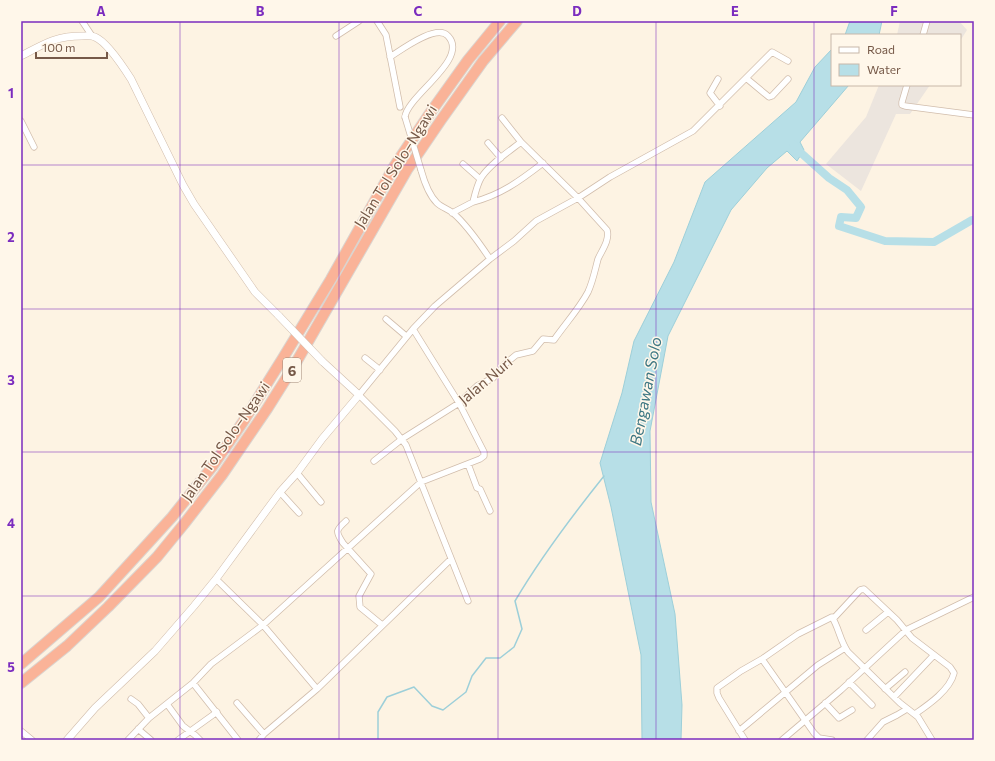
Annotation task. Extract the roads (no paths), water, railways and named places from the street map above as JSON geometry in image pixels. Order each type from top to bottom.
[{"type":"highway","name":"Jalan Tol Solo–Ngawi","points":[[21,664],[99,597],[134,561],[212,468],[283,358],[399,159],[468,60],[500,21]]},
{"type":"highway","name":"Jalan Tol Solo–Ngawi","points":[[21,683],[67,646],[108,607],[166,546],[222,475],[294,366],[407,170],[483,61],[517,21]]},
{"type":"street","points":[[82,21],[92,36]]},
{"type":"street","points":[[336,36],[359,21]]},
{"type":"street","points":[[377,21],[386,35],[400,107]]},
{"type":"street","points":[[923,34],[928,21]]},
{"type":"street","points":[[390,57],[431,34],[442,33],[449,36],[452,45],[451,54],[448,60],[432,82],[407,109],[405,117],[425,185],[430,195],[437,204],[452,213],[477,240],[490,259]]},
{"type":"street","points":[[21,56],[61,37],[92,36],[100,40],[123,66],[138,91],[183,185],[197,209],[256,292],[322,361],[359,395],[402,439],[410,451],[468,601]]},
{"type":"street","points":[[67,740],[94,708],[155,651],[216,579],[280,492],[297,473],[322,439],[380,370],[406,336],[436,306],[536,221],[578,198],[610,177],[690,134],[720,106],[772,52],[788,61]]},
{"type":"street","points":[[746,78],[769,97],[772,96],[788,79]]},
{"type":"street","points":[[718,79],[710,93],[720,106]]},
{"type":"street","points":[[907,86],[902,105],[974,115]]},
{"type":"street","points":[[502,118],[521,142],[578,198]]},
{"type":"street","points":[[21,122],[34,147]]},
{"type":"street","points":[[473,202],[480,179],[501,158],[521,142]]},
{"type":"street","points":[[488,144],[501,158]]},
{"type":"street","points":[[452,213],[473,202],[496,195],[519,181],[543,163]]},
{"type":"street","points":[[463,164],[480,179]]},
{"type":"street","name":"Jalan Nuri","points":[[374,461],[402,439],[459,403],[477,386],[493,378],[505,364],[516,355],[533,351],[543,339],[554,340],[579,306],[590,286],[608,233],[606,228],[578,198]]},
{"type":"street","points":[[386,319],[406,336]]},
{"type":"street","points":[[128,740],[149,718],[193,683],[211,664],[263,625],[421,482],[468,464],[484,456],[484,452],[459,403],[413,329]]},
{"type":"street","points":[[365,358],[380,370]]},
{"type":"street","points":[[468,464],[477,488],[480,489],[490,511]]},
{"type":"street","points":[[297,473],[321,502]]},
{"type":"street","points":[[280,492],[299,513]]},
{"type":"street","points":[[346,521],[337,532],[339,538],[371,574],[359,596],[360,607],[382,625]]},
{"type":"street","points":[[259,740],[264,734],[317,689],[451,559]]},
{"type":"street","points":[[216,579],[263,625],[317,689]]},
{"type":"street","points":[[834,619],[862,589],[888,612],[912,638],[950,667],[954,673],[953,676],[938,696],[915,714]]},
{"type":"street","points":[[782,740],[826,703],[906,630],[974,597]]},
{"type":"street","points":[[866,630],[888,612]]},
{"type":"street","points":[[745,740],[717,693],[717,688],[798,634],[832,617],[834,619]]},
{"type":"street","points":[[834,619],[845,648],[885,689],[918,717],[932,740]]},
{"type":"street","points":[[739,731],[818,665],[845,648]]},
{"type":"street","points":[[894,697],[934,655]]},
{"type":"street","points":[[762,659],[818,739],[832,740]]},
{"type":"street","points":[[885,689],[905,672]]},
{"type":"street","points":[[849,682],[872,705]]},
{"type":"street","points":[[193,683],[238,740]]},
{"type":"street","points":[[130,699],[138,704],[149,718]]},
{"type":"street","points":[[237,703],[264,734]]},
{"type":"street","points":[[826,703],[839,718],[852,710]]},
{"type":"street","points":[[167,704],[183,726],[200,740]]},
{"type":"street","points":[[868,740],[883,722],[907,708]]},
{"type":"street","points":[[178,740],[217,712]]},
{"type":"street","points":[[138,729],[151,740]]},
{"type":"street","points":[[21,732],[32,740]]},
{"type":"water","points":[[850,21],[882,21],[879,34],[845,34]]},
{"type":"water","name":"Bengawan Solo","points":[[831,50],[831,86],[848,86],[800,142],[804,150],[797,161],[787,151],[767,168],[731,210],[668,336],[650,431],[651,502],[675,614],[682,705],[681,740],[642,740],[641,655],[611,507],[600,463],[622,393],[634,341],[674,262],[705,182],[796,102],[815,67]]},
{"type":"waterway","points":[[794,145],[829,178],[847,190],[861,207],[856,218],[841,217],[839,226],[885,241],[934,242],[974,220]]},
{"type":"waterway","points":[[378,740],[378,712],[387,697],[414,687],[432,706],[443,710],[466,692],[472,676],[486,658],[500,658],[514,647],[522,629],[515,601],[557,537],[604,476]]}]
